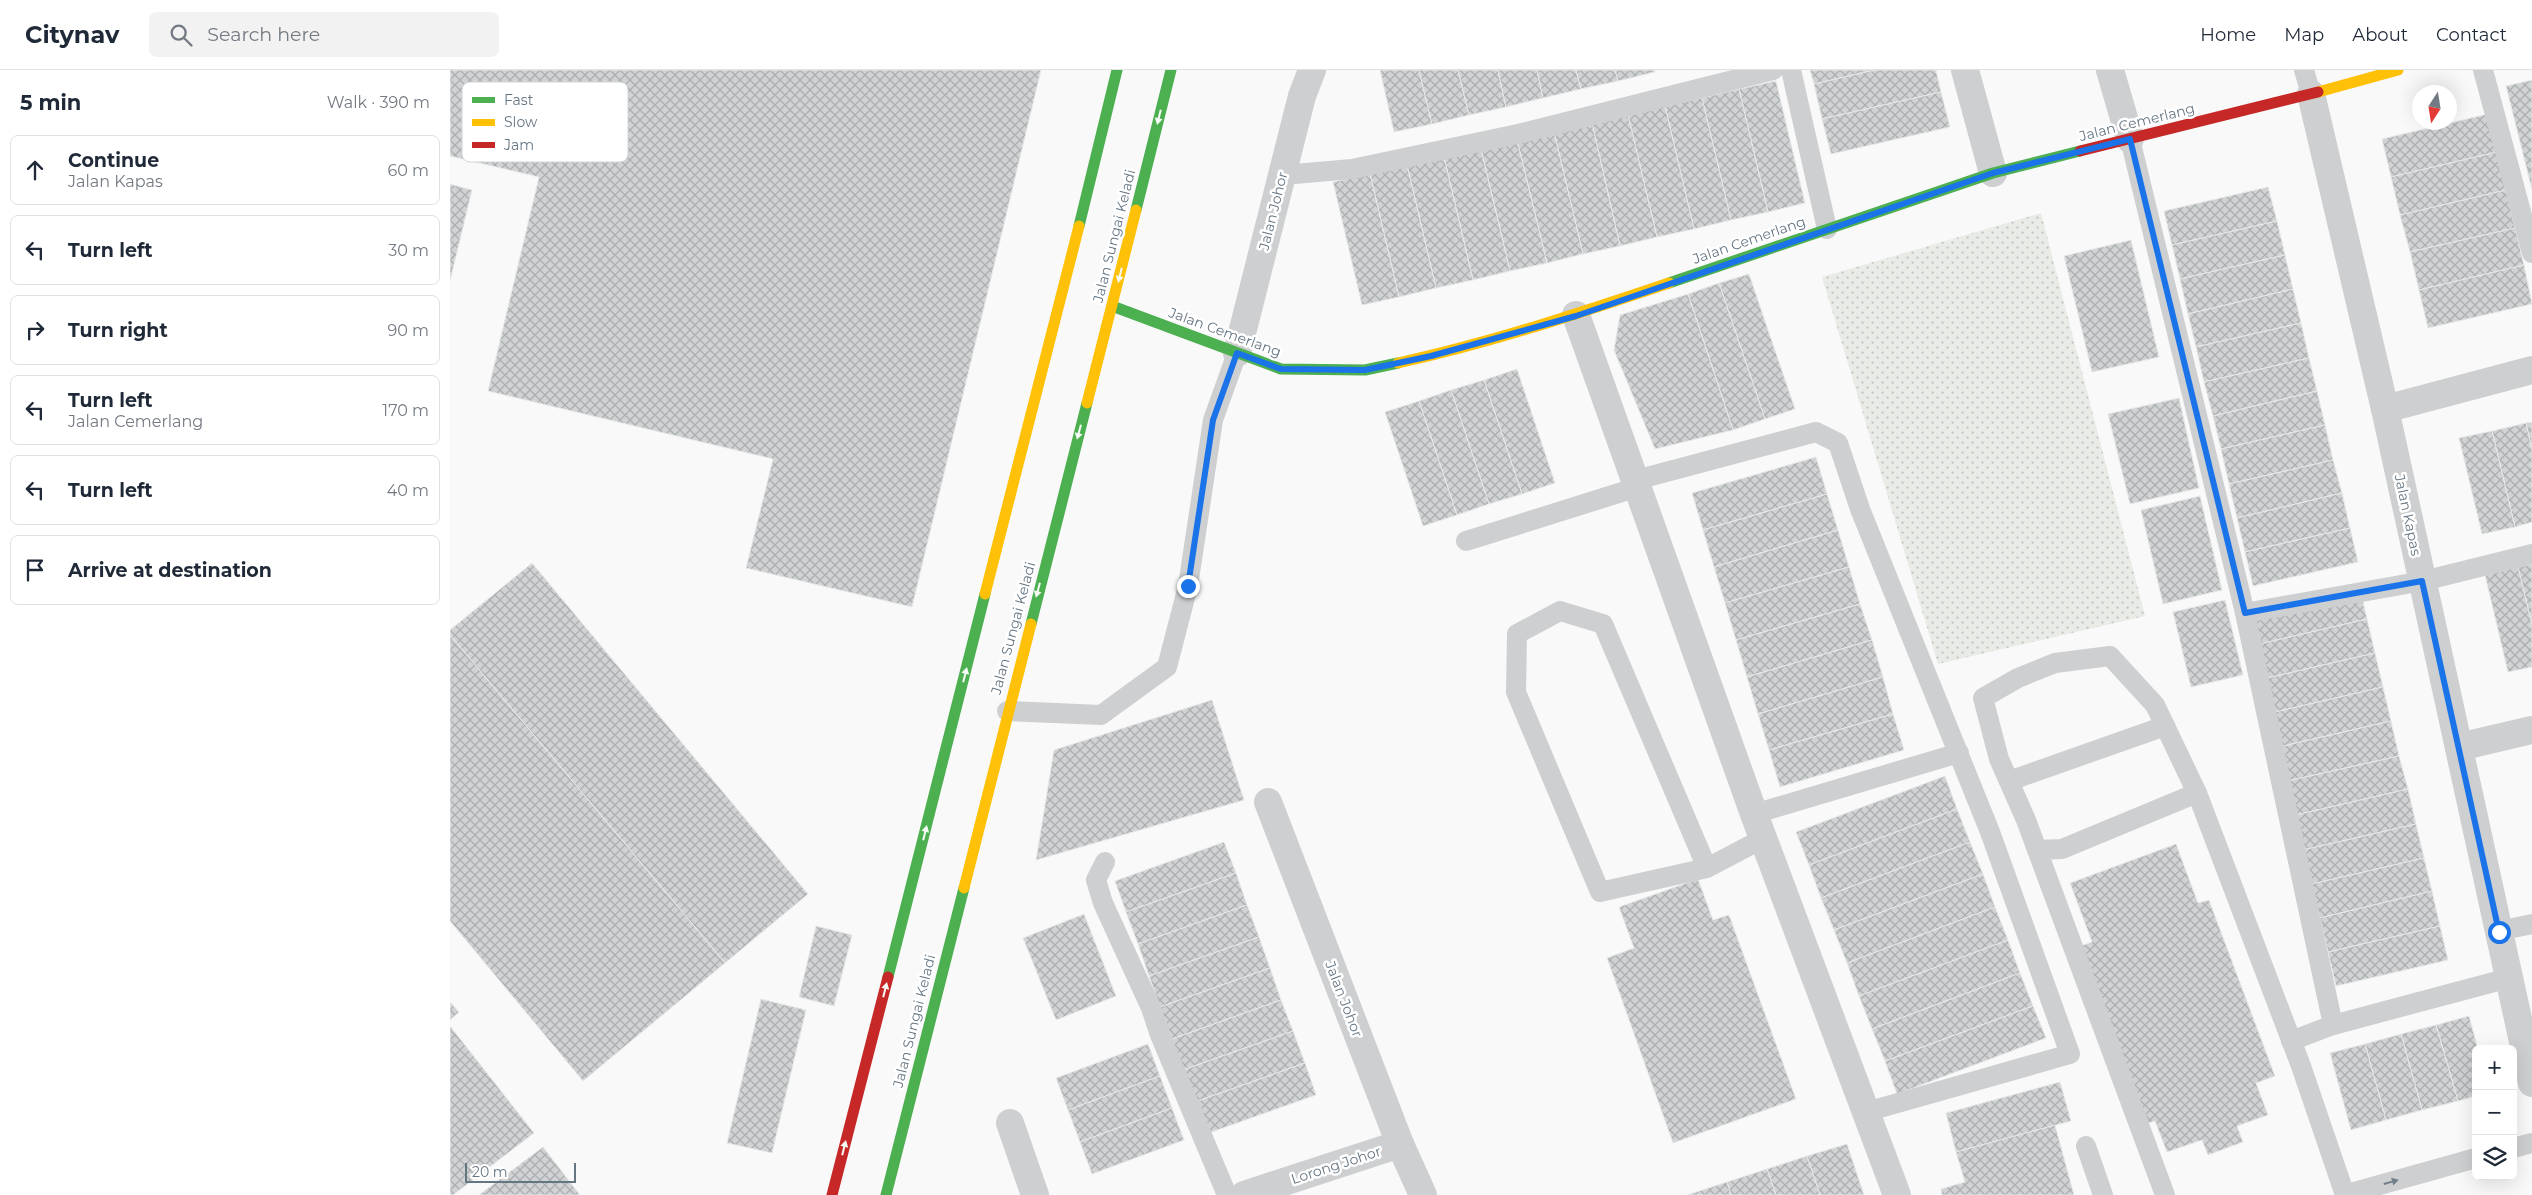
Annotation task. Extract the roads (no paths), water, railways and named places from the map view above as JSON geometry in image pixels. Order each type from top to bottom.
[{"type":"street","points":[[832,1195],[1050,342],[1117,70]]},
{"type":"street","name":"Jalan Sungai Keladi","points":[[886,1195],[1007,711],[1171,70]]},
{"type":"street","name":"Jalan Johor","points":[[1237,353],[1302,96],[1312,70]]},
{"type":"street","points":[[1965,70],[1993,173]]},
{"type":"street","points":[[2110,70],[2130,139]]},
{"type":"street","name":"Jalan Cemerlang","points":[[1112,306],[1281,369],[1365,370],[1431,356],[1576,316],[1993,173],[2130,139],[2308,82],[2398,70]]},
{"type":"street","name":"Jalan Kapas","points":[[2308,82],[2385,409],[2532,1083]]},
{"type":"street","points":[[1576,316],[1759,826],[1898,1195]]},
{"type":"street","points":[[2385,409],[2532,370]]},
{"type":"street","points":[[2459,747],[2532,730]]},
{"type":"street","name":"Jalan Johor","points":[[1268,802],[1400,1144],[1423,1195]]},
{"type":"street","points":[[1010,1124],[1035,1195]]},
{"type":"street","name":"Lorong Johor","points":[[1244,1195],[1400,1144]]},
{"type":"lane","points":[[1283,175],[1352,169],[1518,134],[1773,70]]},
{"type":"lane","points":[[1791,70],[1827,229]]},
{"type":"lane","points":[[2484,70],[2527,215],[2532,253]]},
{"type":"lane","points":[[2130,139],[2245,613],[2332,1025]]},
{"type":"lane","points":[[1007,711],[1101,715],[1167,667],[1188,586],[1213,420],[1237,353]]},
{"type":"lane","points":[[1466,541],[1637,484],[1816,432],[1838,443],[1860,509],[1960,753],[1990,832],[2070,1054],[1866,1112]]},
{"type":"lane","points":[[2245,613],[2422,581],[2532,554]]},
{"type":"lane","points":[[1707,868],[1603,624],[1560,611],[1517,634],[1516,692],[1600,892],[1707,868],[1759,826],[1960,753]]},
{"type":"lane","points":[[2165,1195],[2037,850],[2000,759],[1983,698],[2018,678],[2055,663],[2110,656],[2155,705],[2197,792],[2291,1041],[2345,1195],[2472,1159]]},
{"type":"lane","points":[[2009,781],[2165,726]]},
{"type":"lane","points":[[2037,850],[2062,849],[2197,792]]},
{"type":"lane","points":[[1105,862],[1096,880],[1103,903],[1151,1008],[1160,1035],[1227,1195]]},
{"type":"lane","points":[[2499,932],[2532,924]]},
{"type":"lane","points":[[2291,1041],[2332,1025],[2509,978]]},
{"type":"lane","points":[[2517,1147],[2532,1143]]},
{"type":"lane","points":[[2086,1146],[2103,1195]]}]
